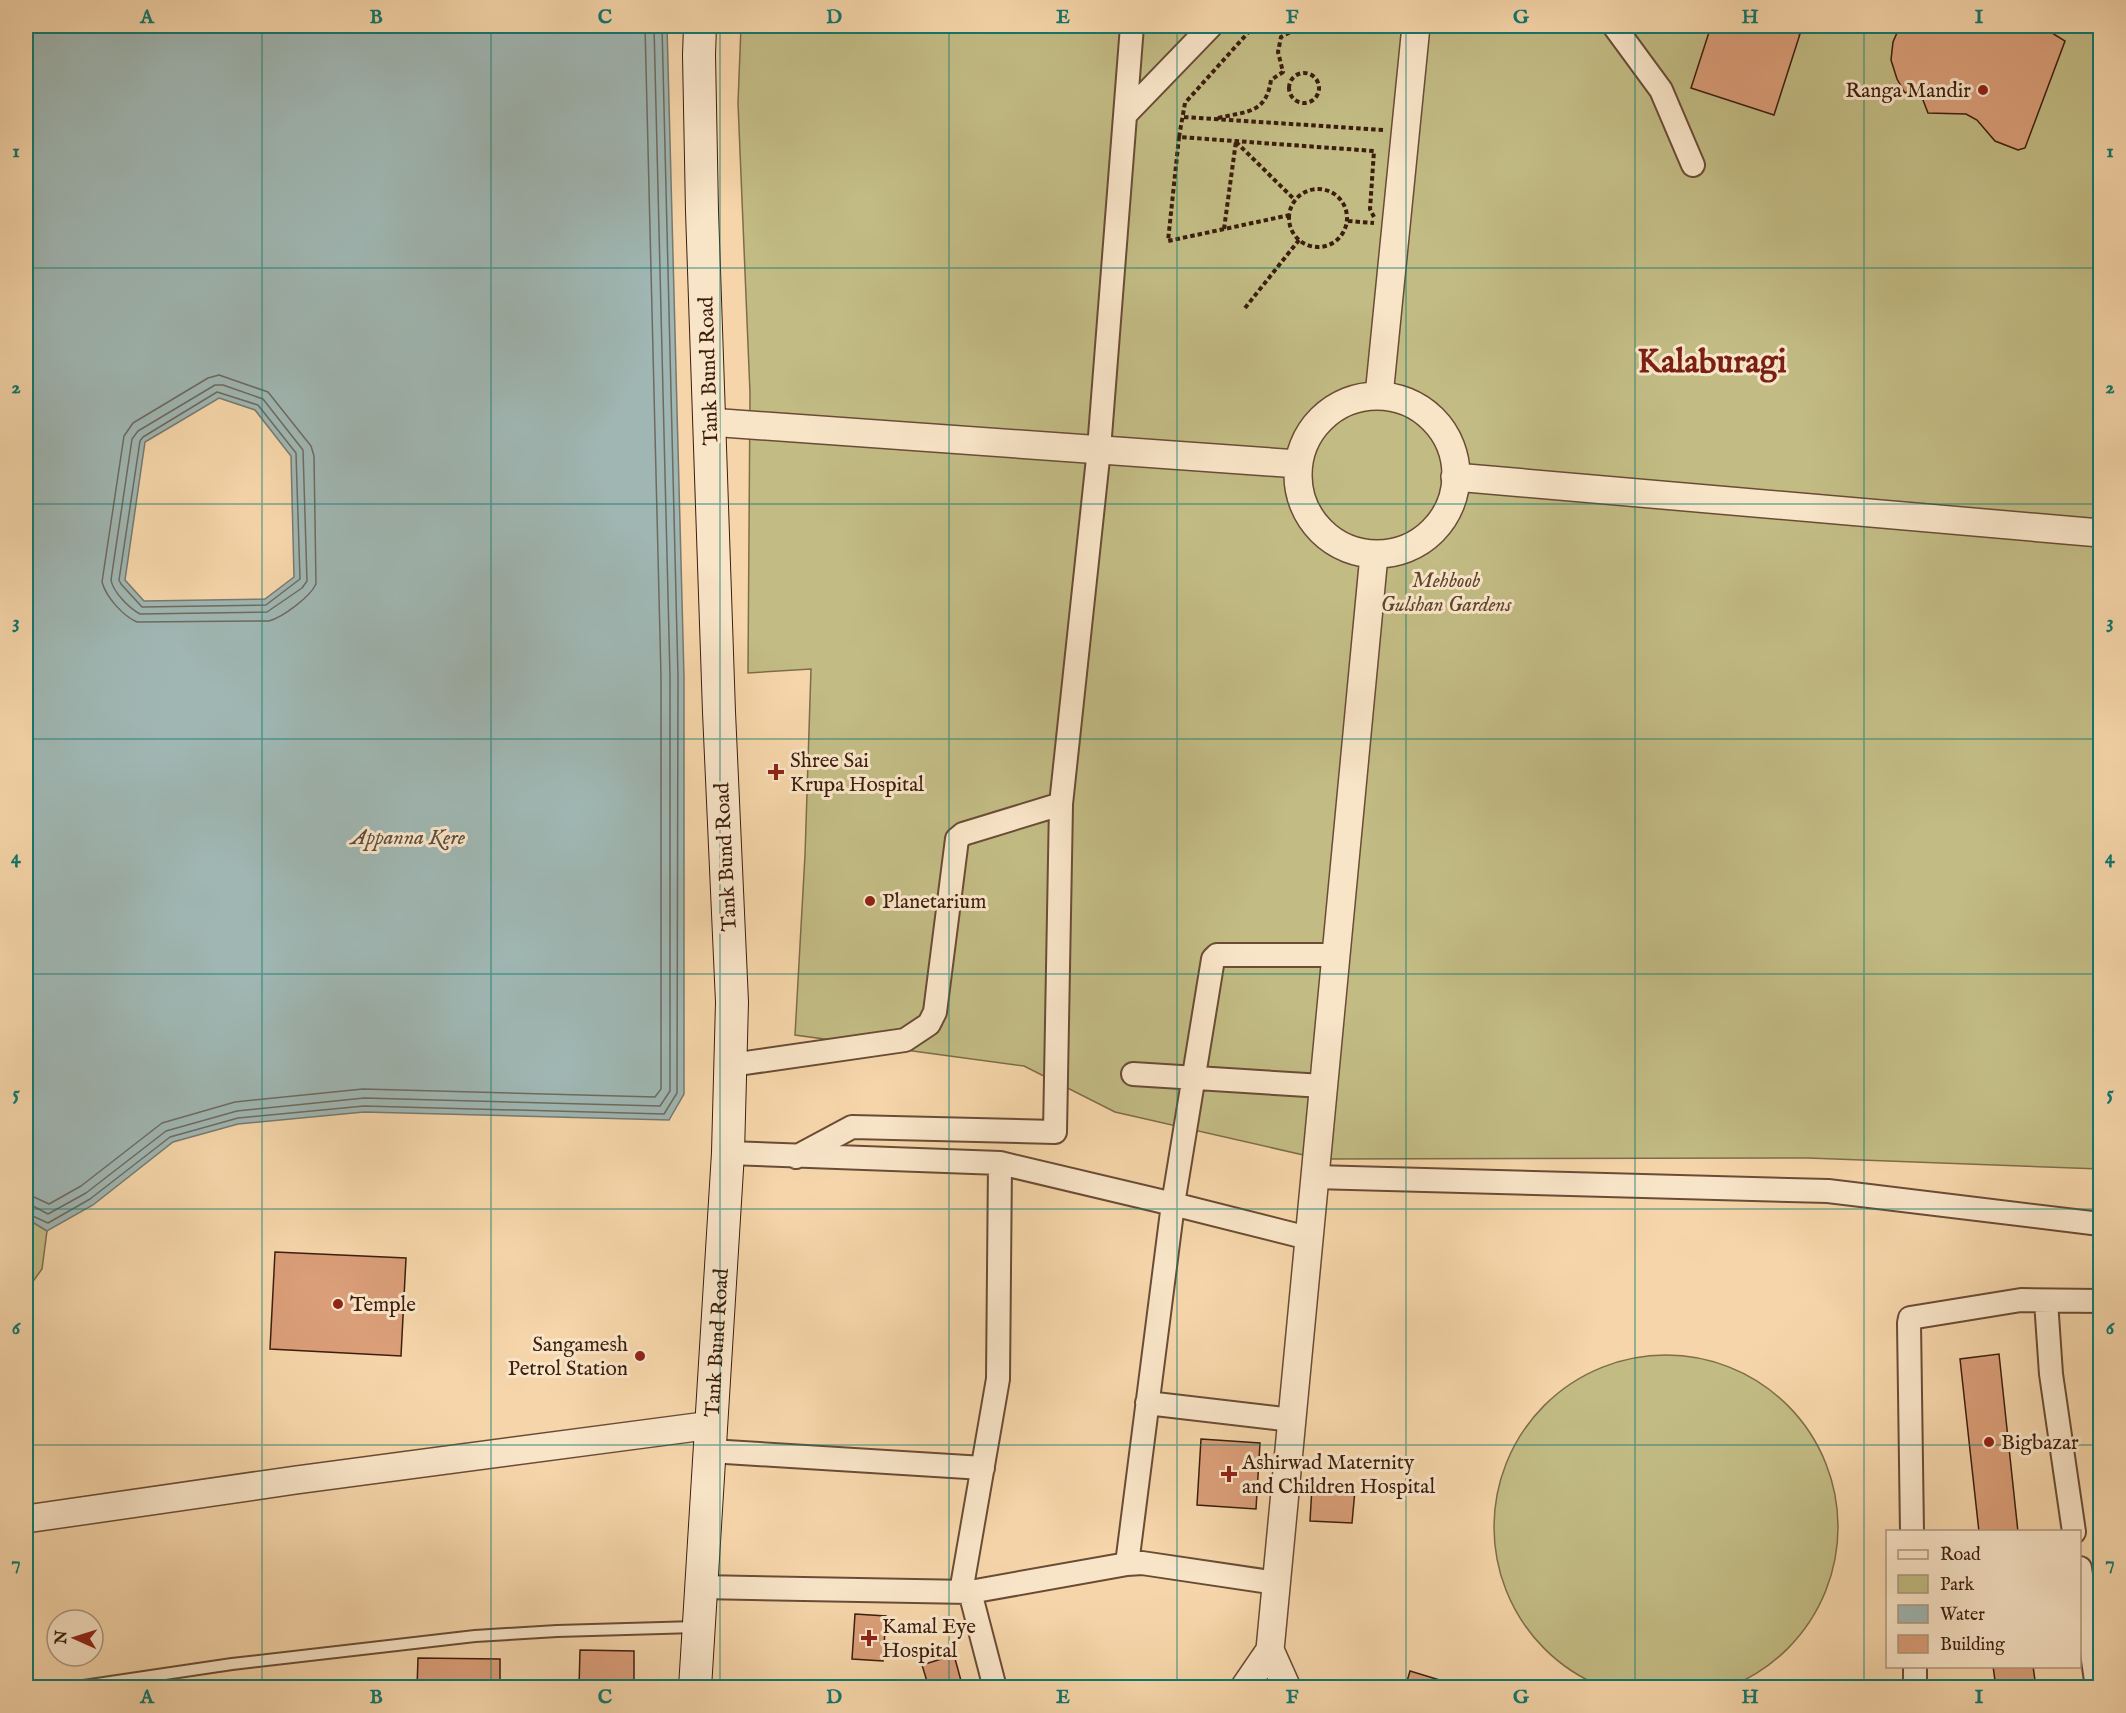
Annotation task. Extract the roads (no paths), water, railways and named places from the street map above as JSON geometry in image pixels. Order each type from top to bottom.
[{"type":"main road","name":"Tank Bund Road","points":[[695,1688],[728,1153],[732,1002],[718,712],[702,189],[700,26]]},
{"type":"street","points":[[796,1157],[852,1127],[1055,1132],[1061,805],[1099,449],[1132,26]]},
{"type":"street","points":[[1125,115],[1211,26]]},
{"type":"street","points":[[1379,396],[1416,26]]},
{"type":"street","points":[[1614,26],[1661,90],[1693,165]]},
{"type":"street","points":[[1369,395],[1399,398],[1424,410],[1436,421],[1454,454],[1455,492],[1440,524],[1408,548],[1374,555],[1342,546],[1317,527],[1301,499],[1298,464],[1312,429],[1333,408],[1369,395]]},
{"type":"street","points":[[709,422],[1298,464]]},
{"type":"street","points":[[1455,477],[2100,533]]},
{"type":"street","points":[[1244,1688],[1270,1650],[1374,555]]},
{"type":"street","points":[[731,1065],[905,1040],[929,1024],[935,1012],[957,839],[963,834],[1061,805]]},
{"type":"street","points":[[1127,1564],[1173,1204],[1215,956],[1335,955]]},
{"type":"street","points":[[1133,1074],[1323,1086]]},
{"type":"street","points":[[728,1153],[1000,1163],[1308,1238]]},
{"type":"street","points":[[995,1688],[965,1592],[998,1379],[1000,1163]]},
{"type":"street","points":[[1314,1177],[1828,1191],[2100,1224]]},
{"type":"street","points":[[2046,1301],[2051,1374],[2074,1530]]},
{"type":"street","points":[[1912,1530],[1910,1318],[2005,1302],[2100,1301]]},
{"type":"street","points":[[1147,1403],[1292,1420]]},
{"type":"street","points":[[26,1519],[296,1480],[711,1438],[983,1468]]},
{"type":"street","points":[[700,1587],[965,1592],[1142,1563],[1277,1583]]},
{"type":"street","points":[[2081,1581],[2097,1688]]},
{"type":"street","points":[[1270,1650],[1287,1688]]},
{"type":"street","points":[[1914,1668],[1915,1688]]},
{"type":"lane","points":[[70,1688],[232,1664],[476,1636],[697,1627]]},
{"type":"water","name":"Appanna Kere","points":[[26,26],[667,26],[684,677],[684,1094],[669,1120],[364,1112],[238,1124],[173,1142],[93,1205],[47,1231],[26,1218]],"holes":[[[219,398],[255,410],[291,456],[294,577],[265,599],[144,601],[125,580],[145,442]]]},
{"type":"place","name":"Ranga Mandir","points":[[1983,90]]},
{"type":"place","name":"Shree Sai Krupa Hospital","points":[[776,772]]},
{"type":"place","name":"Planetarium","points":[[870,901]]},
{"type":"place","name":"Temple","points":[[338,1304]]},
{"type":"place","name":"Sangamesh Petrol Station","points":[[640,1356]]},
{"type":"place","name":"Bigbazar","points":[[1989,1442]]},
{"type":"place","name":"Ashirwad Maternity and Children Hospital","points":[[1229,1474]]},
{"type":"place","name":"Kamal Eye Hospital","points":[[869,1638]]},
{"type":"district","name":"Kalaburagi","points":[[1712,360]]},
{"type":"park label","name":"Mehboob Gulshan Gardens","points":[[1446,592]]}]
